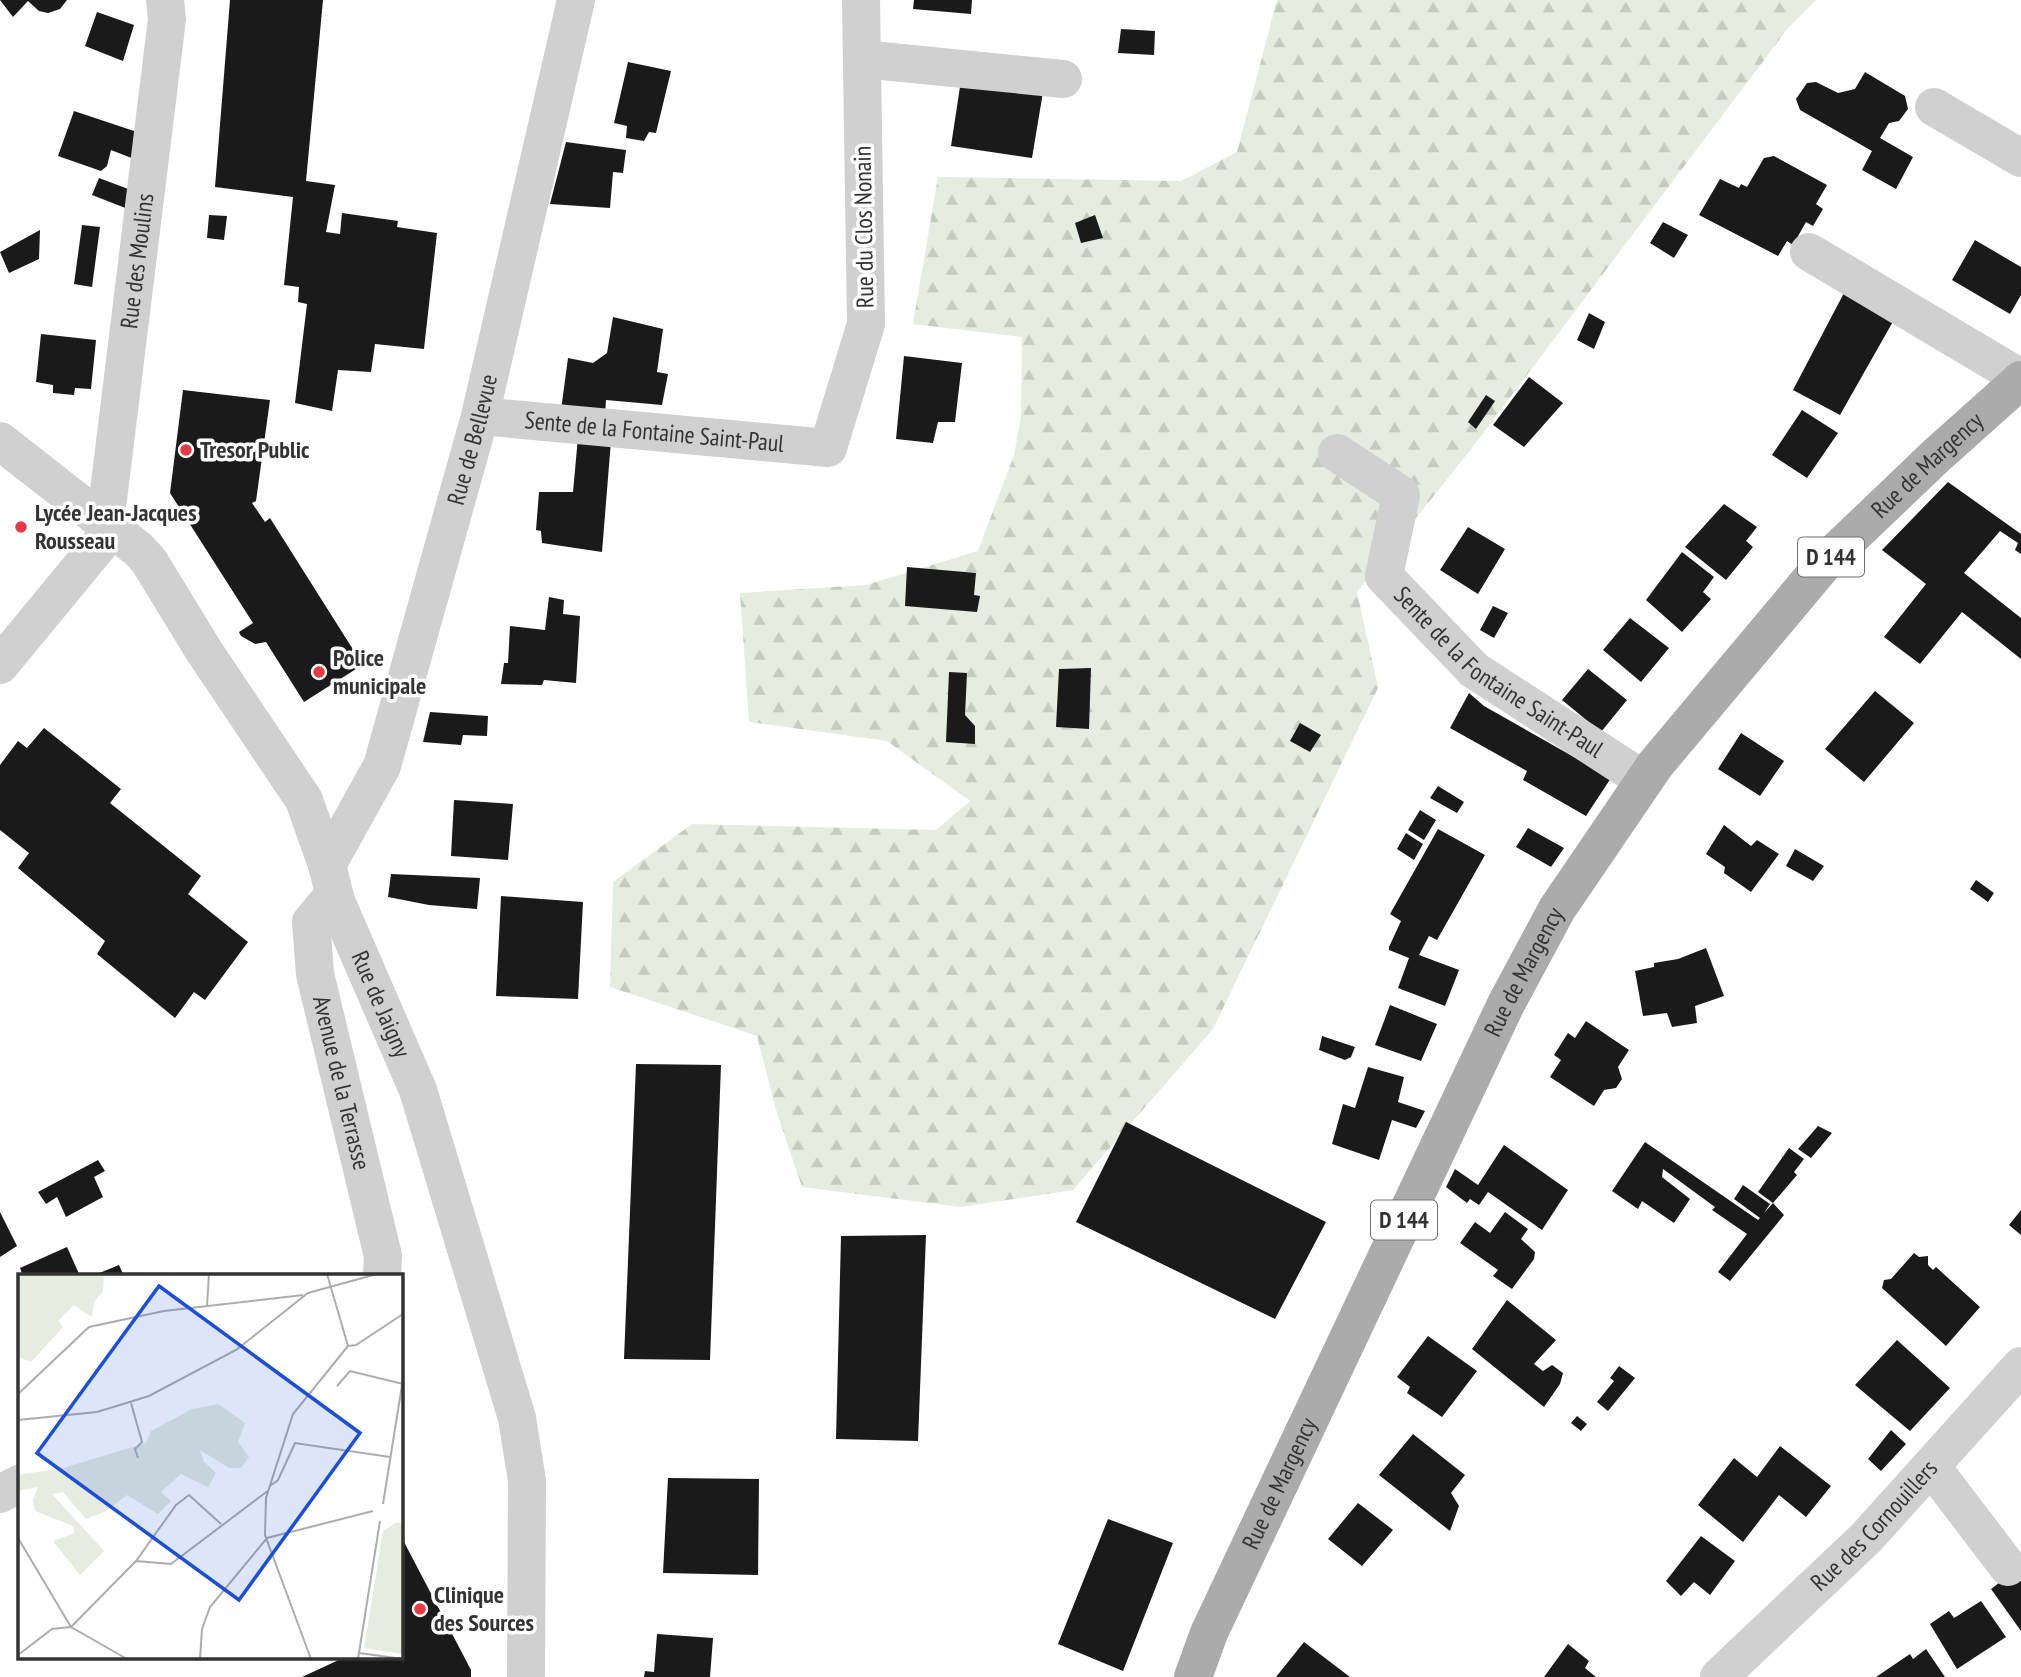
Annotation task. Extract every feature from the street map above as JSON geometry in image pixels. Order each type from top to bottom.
[{"type":"main road","name":"Rue de Margency","points":[[1193,1677],[1209,1633],[1506,1004],[1557,909],[1644,780],[1827,560],[2021,379]]},
{"type":"street","name":"Rue des Moulins","points":[[106,524],[105,501],[167,19],[165,0]]},
{"type":"street","name":"Rue de Bellevue","points":[[332,883],[382,766],[480,416],[576,0]]},
{"type":"street","name":"Rue du Clos Nonain","points":[[828,447],[866,324],[861,0]]},
{"type":"street","points":[[862,59],[1063,79]]},
{"type":"street","points":[[1934,107],[2021,158]]},
{"type":"street","points":[[1809,252],[2021,379]]},
{"type":"street","name":"Sente de la Fontaine Saint-Paul","points":[[480,416],[828,447]]},
{"type":"street","name":"Rue de Jaigny","points":[[0,441],[149,561],[204,651],[304,800],[332,883],[418,1090],[517,1418],[527,1481],[526,1677]]},
{"type":"street","name":"Sente de la Fontaine Saint-Paul","points":[[1337,453],[1401,495],[1384,576],[1474,670],[1644,780]]},
{"type":"street","points":[[0,665],[103,540],[106,524]]},
{"type":"street","name":"Avenue de la Terrasse","points":[[332,883],[325,905],[311,922],[315,974],[383,1256],[382,1274]]},
{"type":"street","name":"Rue des Cornouillers","points":[[1719,1677],[1866,1538],[2021,1366]]},
{"type":"street","points":[[1931,1466],[2008,1567]]},
{"type":"street","points":[[0,1494],[18,1485]]},
{"type":"green space","points":[[1277,0],[1816,0],[1788,28],[1472,448],[1357,592],[1378,688],[1213,1029],[1073,1190],[961,1207],[802,1187],[777,1113],[757,1036],[610,987],[613,882],[692,824],[936,830],[970,801],[887,741],[749,722],[740,593],[866,585],[978,551],[1014,455],[1021,417],[1022,337],[913,324],[938,177],[1181,181],[1237,152]]},
{"type":"building","points":[[0,0],[67,0],[60,9],[48,13],[39,11],[28,1],[13,17]]},
{"type":"building","points":[[230,0],[323,0],[306,181],[335,185],[326,232],[340,234],[342,213],[398,221],[397,227],[437,233],[424,349],[375,344],[371,372],[338,370],[332,411],[295,403],[307,304],[298,302],[299,287],[284,285],[293,197],[215,187]]},
{"type":"building","points":[[914,0],[972,0],[971,14],[913,9]]},
{"type":"building","points":[[97,12],[134,25],[123,61],[85,46]]},
{"type":"building","points":[[1121,29],[1155,31],[1154,55],[1118,53]]},
{"type":"building","points":[[628,62],[671,71],[656,133],[649,132],[644,141],[626,138],[627,126],[614,123]]},
{"type":"building","points":[[1865,72],[1905,96],[1908,109],[1899,121],[1889,123],[1880,138],[1913,157],[1896,189],[1862,170],[1872,151],[1800,110],[1796,99],[1807,83],[1816,82],[1838,93],[1855,89]]},
{"type":"building","points":[[961,80],[1043,92],[1032,158],[951,146]]},
{"type":"building","points":[[74,111],[137,132],[134,159],[111,150],[107,166],[101,171],[58,156]]},
{"type":"building","points":[[566,142],[626,150],[623,173],[613,172],[610,208],[550,204]]},
{"type":"building","points":[[1774,156],[1827,185],[1816,204],[1823,209],[1813,226],[1806,222],[1793,245],[1787,241],[1778,256],[1699,215],[1720,179],[1739,188],[1741,184],[1747,187],[1764,158]]},
{"type":"building","points":[[99,178],[131,190],[128,209],[92,195]]},
{"type":"building","points":[[209,215],[227,216],[224,240],[207,238]]},
{"type":"building","points":[[1095,215],[1103,238],[1081,243],[1075,223]]},
{"type":"building","points":[[1663,222],[1688,235],[1674,258],[1650,243]]},
{"type":"building","points":[[82,225],[100,227],[92,287],[74,284]]},
{"type":"building","points":[[40,230],[39,259],[9,273],[0,252]]},
{"type":"building","points":[[1975,240],[2021,267],[2021,295],[2010,314],[1952,280]]},
{"type":"building","points":[[1845,291],[1895,318],[1840,415],[1793,390]]},
{"type":"building","points":[[1589,313],[1605,322],[1594,349],[1577,340]]},
{"type":"building","points":[[613,317],[663,329],[657,372],[668,374],[662,405],[606,400],[605,416],[561,410],[568,358],[593,363],[607,353]]},
{"type":"building","points":[[41,334],[96,340],[91,389],[75,388],[74,395],[53,393],[53,385],[36,382]]},
{"type":"building","points":[[904,356],[962,363],[955,422],[938,422],[933,443],[896,439]]},
{"type":"building","points":[[1529,377],[1563,403],[1524,447],[1493,425]]},
{"type":"building","points":[[183,390],[270,400],[256,501],[252,503],[265,522],[270,518],[354,651],[348,656],[356,669],[304,702],[266,642],[255,644],[241,636],[239,632],[253,623],[170,493]]},
{"type":"building","points":[[1486,395],[1495,401],[1476,429],[1468,422]]},
{"type":"building","points":[[1802,410],[1838,433],[1807,478],[1772,455]]},
{"type":"building","points":[[578,437],[611,441],[602,552],[542,543],[541,531],[536,530],[539,492],[573,492]]},
{"type":"building","points":[[1948,482],[2021,534],[2021,554],[2015,550],[2018,543],[2000,531],[1964,573],[2021,618],[2021,659],[1962,612],[1920,664],[1884,637],[1926,584],[1882,550]]},
{"type":"building","points":[[1724,504],[1757,527],[1746,541],[1753,547],[1726,580],[1685,547]]},
{"type":"building","points":[[1468,527],[1505,549],[1478,594],[1440,570]]},
{"type":"building","points":[[1682,552],[1714,577],[1703,592],[1711,599],[1682,632],[1646,600]]},
{"type":"building","points":[[907,567],[976,573],[974,595],[980,596],[977,612],[905,606]]},
{"type":"building","points":[[549,597],[564,600],[563,614],[580,616],[576,683],[544,680],[542,685],[501,684],[504,663],[508,663],[510,626],[545,630]]},
{"type":"building","points":[[1493,606],[1508,613],[1494,638],[1480,630]]},
{"type":"building","points":[[1630,618],[1669,648],[1641,682],[1603,650]]},
{"type":"building","points":[[1091,668],[1089,729],[1056,727],[1059,669]]},
{"type":"building","points":[[1588,669],[1627,700],[1601,732],[1562,700]]},
{"type":"building","points":[[949,672],[967,673],[965,715],[975,726],[975,744],[946,742]]},
{"type":"building","points":[[1875,691],[1914,723],[1864,782],[1825,749]]},
{"type":"building","points":[[1469,693],[1484,706],[1611,778],[1586,816],[1523,780],[1527,771],[1450,728]]},
{"type":"building","points":[[430,712],[488,716],[487,736],[463,735],[461,745],[423,742]]},
{"type":"building","points":[[1300,723],[1321,735],[1310,752],[1290,741]]},
{"type":"building","points":[[44,728],[121,789],[110,803],[201,876],[188,894],[248,942],[205,1000],[194,992],[175,1018],[97,954],[105,941],[18,868],[29,853],[0,830],[0,765],[18,741],[27,748]]},
{"type":"building","points":[[1741,733],[1784,761],[1760,796],[1718,769]]},
{"type":"building","points":[[1438,786],[1464,802],[1457,813],[1430,798]]},
{"type":"building","points":[[454,800],[513,804],[508,860],[451,856]]},
{"type":"building","points":[[1420,810],[1436,820],[1424,840],[1408,830]]},
{"type":"building","points":[[1724,825],[1751,846],[1757,840],[1779,854],[1751,892],[1724,873],[1725,867],[1706,854]]},
{"type":"building","points":[[1528,828],[1564,848],[1551,867],[1516,847]]},
{"type":"building","points":[[1438,829],[1485,855],[1437,940],[1429,936],[1419,955],[1459,970],[1445,1006],[1398,988],[1409,958],[1389,950],[1401,921],[1390,914]]},
{"type":"building","points":[[1406,833],[1423,844],[1414,860],[1397,849]]},
{"type":"building","points":[[1795,849],[1824,866],[1813,881],[1786,866]]},
{"type":"building","points":[[391,874],[480,878],[477,909],[429,905],[388,897]]},
{"type":"building","points":[[1976,880],[1994,893],[1988,902],[1970,889]]},
{"type":"building","points":[[501,896],[583,902],[578,999],[496,996]]},
{"type":"building","points":[[1706,948],[1724,996],[1695,1006],[1697,1023],[1672,1027],[1667,1013],[1643,1016],[1635,971]]},
{"type":"building","points":[[1390,1005],[1437,1024],[1421,1061],[1375,1045]]},
{"type":"building","points":[[1586,1021],[1629,1050],[1618,1067],[1622,1079],[1616,1088],[1604,1090],[1594,1106],[1550,1077],[1561,1060],[1554,1055],[1568,1033],[1575,1038]]},
{"type":"building","points":[[1322,1036],[1355,1047],[1351,1057],[1345,1060],[1319,1050]]},
{"type":"building","points":[[636,1064],[721,1065],[710,1360],[624,1359]]},
{"type":"building","points":[[1368,1067],[1404,1077],[1398,1102],[1425,1111],[1416,1128],[1392,1120],[1379,1160],[1332,1144],[1343,1104],[1355,1108]]},
{"type":"building","points":[[1126,1122],[1326,1222],[1275,1319],[1076,1222]]},
{"type":"building","points":[[1818,1126],[1832,1133],[1811,1158],[1798,1149]]},
{"type":"building","points":[[1645,1142],[1758,1220],[1760,1218],[1734,1199],[1743,1185],[1770,1204],[1764,1213],[1773,1203],[1784,1215],[1730,1281],[1718,1272],[1747,1234],[1712,1210],[1715,1207],[1663,1169],[1662,1177],[1690,1199],[1674,1223],[1642,1201],[1638,1209],[1612,1191]]},
{"type":"building","points":[[1504,1145],[1568,1190],[1542,1230],[1488,1192],[1479,1205],[1470,1199],[1467,1203],[1446,1187],[1455,1169],[1478,1185]]},
{"type":"building","points":[[1789,1148],[1804,1159],[1794,1172],[1797,1175],[1773,1203],[1758,1192]]},
{"type":"building","points":[[98,1160],[105,1171],[94,1177],[103,1197],[66,1217],[57,1197],[46,1204],[38,1192]]},
{"type":"building","points":[[2021,1210],[2021,1235],[2009,1225]]},
{"type":"building","points":[[0,1212],[17,1246],[0,1257]]},
{"type":"building","points":[[1505,1212],[1528,1229],[1521,1239],[1535,1252],[1534,1259],[1512,1289],[1493,1276],[1498,1270],[1460,1243],[1475,1222],[1490,1233]]},
{"type":"building","points":[[926,1235],[918,1441],[836,1439],[841,1236]]},
{"type":"building","points":[[67,1247],[79,1274],[22,1274],[20,1268]]},
{"type":"building","points":[[1914,1253],[1919,1257],[1928,1256],[1928,1265],[1933,1270],[1936,1267],[1980,1307],[1946,1346],[1882,1288],[1884,1280],[1891,1279]]},
{"type":"building","points":[[119,1265],[123,1274],[97,1274]]},
{"type":"building","points":[[1507,1300],[1556,1340],[1534,1364],[1543,1371],[1552,1365],[1563,1373],[1560,1384],[1544,1407],[1472,1349]]},
{"type":"building","points":[[1428,1336],[1477,1371],[1442,1417],[1407,1393],[1410,1387],[1397,1377]]},
{"type":"building","points":[[1897,1340],[1950,1388],[1910,1431],[1855,1385]]},
{"type":"building","points":[[1619,1366],[1635,1378],[1608,1411],[1597,1402],[1614,1381],[1610,1378]]},
{"type":"building","points":[[1577,1416],[1587,1424],[1581,1431],[1571,1423]]},
{"type":"building","points":[[1891,1430],[1906,1444],[1881,1471],[1868,1459]]},
{"type":"building","points":[[1413,1434],[1465,1475],[1451,1493],[1459,1506],[1450,1531],[1379,1475]]},
{"type":"building","points":[[1780,1446],[1831,1486],[1806,1517],[1779,1495],[1743,1542],[1698,1505],[1734,1458],[1757,1477]]},
{"type":"building","points":[[668,1478],[759,1479],[758,1575],[663,1573]]},
{"type":"building","points":[[1358,1503],[1393,1530],[1362,1566],[1328,1539]]},
{"type":"building","points":[[1108,1519],[1173,1543],[1123,1671],[1058,1644]]},
{"type":"building","points":[[1701,1536],[1735,1561],[1710,1595],[1694,1582],[1681,1596],[1666,1581]]},
{"type":"building","name":"Clinique des Sources","points":[[403,1540],[471,1670],[471,1677],[302,1677],[339,1660],[402,1660]]},
{"type":"building","points":[[2012,1573],[2021,1580],[2021,1631],[1991,1589]]},
{"type":"building","points":[[1981,1601],[2006,1637],[1957,1669],[1930,1624],[1949,1611],[1954,1618]]},
{"type":"building","points":[[657,1634],[713,1638],[710,1677],[644,1677],[645,1671],[654,1672]]},
{"type":"building","points":[[1304,1642],[1350,1677],[1276,1677]]},
{"type":"building","points":[[1568,1644],[1589,1661],[1585,1668],[1596,1677],[1544,1677]]},
{"type":"building","points":[[1926,1649],[1945,1677],[1876,1677],[1910,1654],[1913,1659]]},
{"type":"place","name":"Tresor Public","points":[[186,450]]},
{"type":"place","name":"Lycée Jean-Jacques Rousseau","points":[[21,527]]},
{"type":"place","name":"Police municipale","points":[[319,672]]},
{"type":"place","name":"Clinique des Sources","points":[[420,1609]]}]
